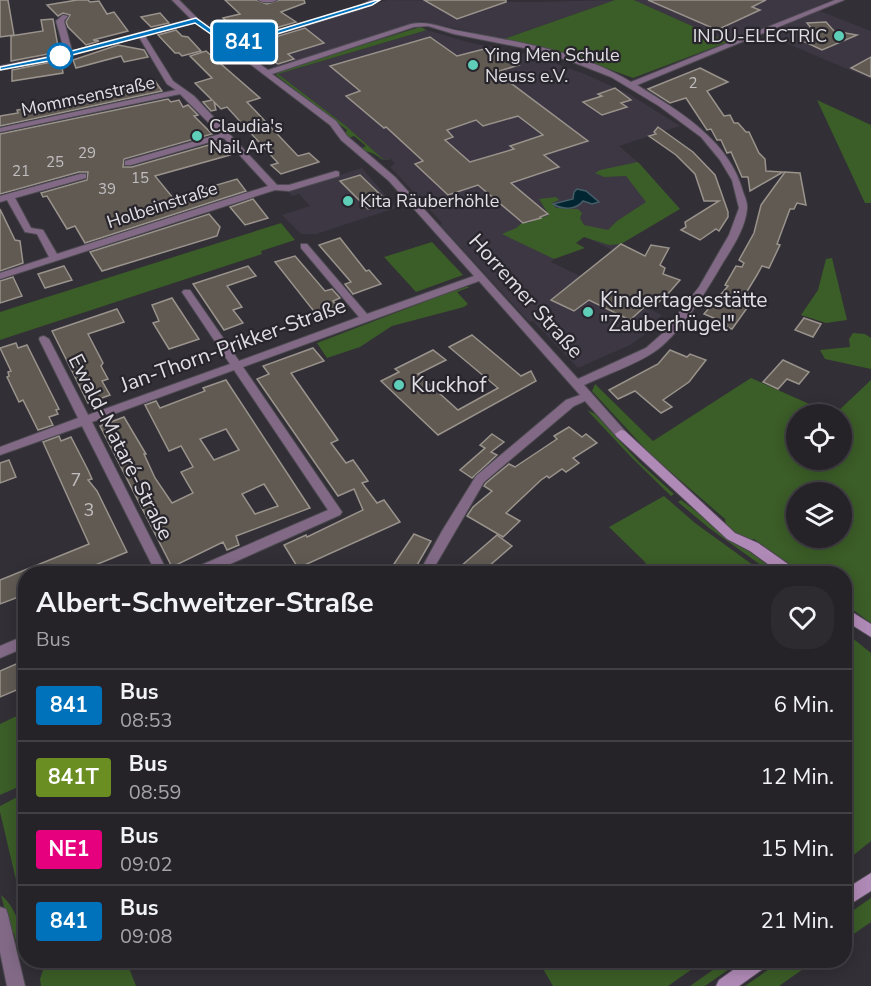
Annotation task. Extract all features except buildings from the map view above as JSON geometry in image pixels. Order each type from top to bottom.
[{"type":"main road","name":"Horremer Straße","points":[[621,434],[731,536],[754,547],[780,566]]},
{"type":"main road","points":[[852,618],[871,632]]},
{"type":"main road","points":[[852,894],[871,881]]},
{"type":"main road","points":[[725,986],[750,968]]},
{"type":"street","name":"Horremer Straße","points":[[176,0],[196,20],[333,123],[344,138],[392,179],[621,434]]},
{"type":"street","points":[[261,0],[274,0]]},
{"type":"street","points":[[231,46],[377,0]]},
{"type":"street","points":[[631,85],[841,0]]},
{"type":"street","points":[[65,16],[60,21],[69,54]]},
{"type":"street","points":[[0,68],[69,54],[196,20]]},
{"type":"street","points":[[267,73],[423,23],[559,55],[598,68],[631,85],[693,126],[718,150],[736,180],[743,208],[734,236],[721,260],[703,288],[660,343],[636,357],[577,384]]},
{"type":"street","points":[[141,35],[170,82],[227,135],[274,187]]},
{"type":"street","name":"Mommsenstraße","points":[[0,130],[182,91]]},
{"type":"street","points":[[128,164],[227,135]]},
{"type":"street","name":"Holbeinstraße","points":[[0,276],[274,187],[289,188],[336,174]]},
{"type":"street","points":[[55,260],[40,232],[28,230],[5,198],[83,176]]},
{"type":"street","points":[[304,246],[365,318]]},
{"type":"street","name":"Jan-Thorn-Prikker-Straße","points":[[0,452],[480,277]]},
{"type":"street","points":[[187,292],[336,512],[213,566]]},
{"type":"street","name":"Ewald-Mataré-Straße","points":[[44,339],[159,566]]},
{"type":"street","points":[[429,566],[480,479],[570,403],[587,396]]},
{"type":"street","points":[[0,652],[18,644]]},
{"type":"street","points":[[0,915],[16,986]]},
{"type":"shaded area","points":[[387,0],[534,2],[615,0],[504,39],[422,21],[277,66],[266,65],[245,49],[249,45]]},
{"type":"shaded area","points":[[634,0],[831,0],[812,8],[871,31],[871,79],[755,30],[728,42]]},
{"type":"shaded area","points":[[427,30],[468,42],[535,56],[585,74],[629,94],[680,126],[619,146],[640,164],[680,209],[632,235],[613,250],[563,227],[536,249],[554,259],[551,262],[662,315],[643,336],[630,345],[578,368],[533,321],[529,322],[440,225],[442,223],[390,167],[395,164],[391,159],[384,160],[346,126],[278,74]]},
{"type":"shaded area","name":"Kita Räuberhöhle","points":[[362,168],[396,208],[316,234],[301,234],[282,215],[310,206],[299,194],[292,196],[288,191]]},
{"type":"green space","points":[[615,0],[634,0],[728,42],[633,78],[573,56],[504,39]]},
{"type":"green space","points":[[420,27],[427,30],[278,74],[346,126],[384,160],[360,149],[366,146],[354,136],[348,138],[345,134],[347,130],[276,75],[279,71]]},
{"type":"green space","points":[[817,100],[871,125],[871,203],[865,203]]},
{"type":"green space","points":[[638,162],[680,209],[621,244],[609,245],[584,237],[576,243],[585,248],[554,259],[502,234],[522,223],[549,215],[539,199],[556,197],[559,200],[552,203],[556,208],[578,209],[582,213],[580,218],[584,225],[608,230],[617,221],[646,202],[626,176],[604,177],[595,173]]},
{"type":"green space","points":[[281,223],[295,240],[261,251],[262,254],[0,340],[0,312]]},
{"type":"green space","points":[[432,242],[463,275],[416,292],[384,257]]},
{"type":"green space","points":[[832,258],[847,320],[826,323],[801,315],[818,290],[826,259]]},
{"type":"green space","points":[[470,287],[457,292],[468,304],[464,307],[392,326],[360,347],[327,358],[317,343],[429,300],[433,298],[431,296]]},
{"type":"green space","points":[[853,333],[865,334],[871,338],[871,369],[825,359],[820,350],[850,347],[849,339]]},
{"type":"green space","points":[[751,378],[810,404],[786,404],[786,470],[852,470],[852,404],[846,404],[871,380],[871,623],[852,609],[852,566],[792,566],[754,539],[741,539],[726,528],[725,519],[651,455],[592,391],[595,384],[653,441]]},
{"type":"green space","points":[[587,410],[595,414],[640,463],[674,494],[671,496]]},
{"type":"green space","points":[[664,496],[695,523],[754,566],[643,566],[646,563],[609,527]]},
{"type":"green space","points":[[681,500],[769,566],[762,566],[709,528],[678,502]]},
{"type":"green space","points":[[852,638],[871,653],[871,841],[852,856]]},
{"type":"green space","points":[[18,715],[18,787],[0,795],[0,724]]},
{"type":"green space","points":[[18,797],[18,888],[0,812],[0,806]]},
{"type":"green space","points":[[1,895],[11,907],[18,922],[18,949],[14,933],[11,934]]},
{"type":"green space","points":[[871,898],[871,922],[852,935],[852,911]]},
{"type":"green space","points":[[47,968],[129,968],[136,986],[41,986],[40,979],[43,970]]},
{"type":"green space","points":[[543,968],[694,968],[668,986],[553,986]]},
{"type":"green space","points":[[716,968],[731,968],[705,986],[690,986]]},
{"type":"green space","points":[[771,968],[805,968],[779,986],[745,986]]},
{"type":"water","points":[[577,189],[586,191],[599,202],[592,204],[583,201],[569,208],[553,204],[573,199]]},
{"type":"bus line","name":"841","points":[[0,67],[49,59],[196,20],[231,46],[377,0]]},
{"type":"place","name":"INDU-ELECTRIC","points":[[839,36]]},
{"type":"place","name":"Ying Men Schule Neuss e.V.","points":[[473,65]]},
{"type":"place","name":"Claudia's Nail Art","points":[[197,136]]},
{"type":"place","name":"Kita Räuberhöhle","points":[[348,201]]},
{"type":"place","name":"Kindertagesstätte \"Zauberhügel\"","points":[[588,312]]},
{"type":"place","name":"Kuckhof","points":[[399,385]]}]
